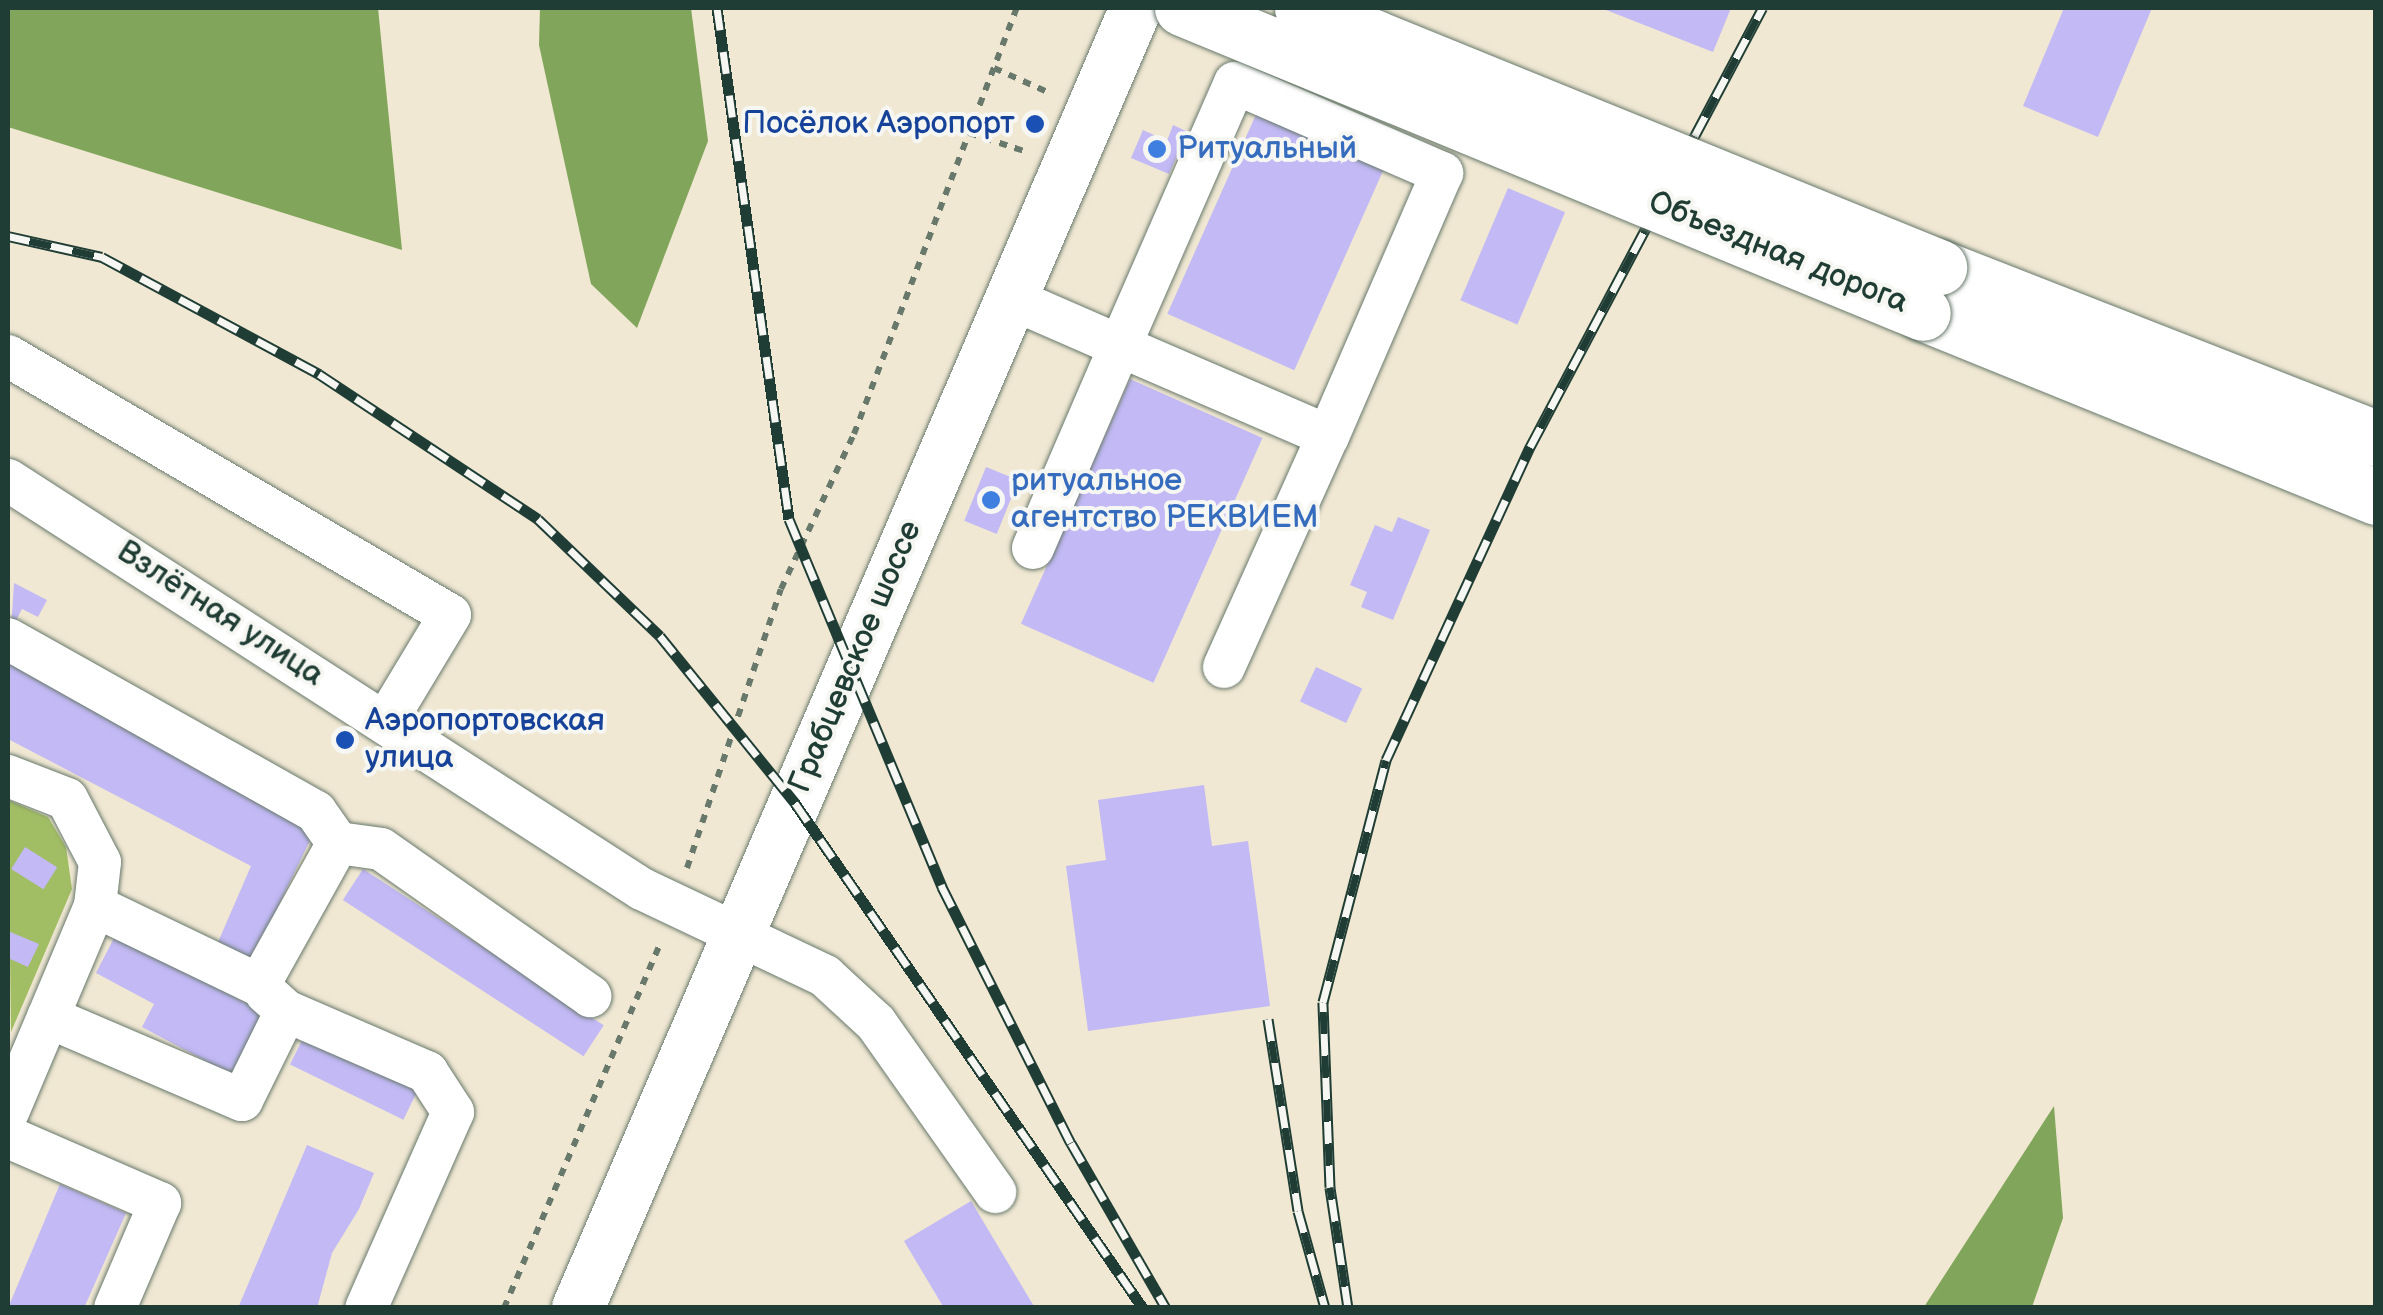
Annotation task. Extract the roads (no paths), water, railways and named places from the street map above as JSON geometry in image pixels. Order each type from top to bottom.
[{"type":"highway","name":"Объездная дорога","points":[[1182,8],[1931,290],[2376,438]]},
{"type":"highway","name":"Объездная дорога","points":[[1302,8],[1931,290],[2376,498]]},
{"type":"main road","name":"Грабцевское шоссе","points":[[588,1304],[738,938],[1136,8]]},
{"type":"street","points":[[1033,548],[1234,83],[1442,174],[1224,667]]},
{"type":"street","points":[[1010,298],[1328,436]]},
{"type":"street","points":[[8,356],[450,615],[386,721]]},
{"type":"street","name":"Взлётная улица","points":[[8,480],[674,907],[825,976],[876,1022],[995,1192]]},
{"type":"street","points":[[8,638],[316,812],[338,843],[381,849],[590,996]]},
{"type":"street","points":[[8,776],[68,799],[100,862],[96,906],[8,1112]]},
{"type":"street","points":[[48,1016],[242,1100],[272,998],[338,843]]},
{"type":"street","points":[[96,906],[272,998],[426,1072],[452,1112],[366,1308]]},
{"type":"street","points":[[8,1137],[160,1203],[115,1308]]},
{"type":"railway","points":[[717,8],[789,519],[942,887],[1071,1143],[1166,1308]]},
{"type":"railway","points":[[1348,1308],[1330,1187],[1323,1002],[1386,760],[1530,447],[1762,8]]},
{"type":"railway","points":[[8,236],[102,257],[319,374],[538,519],[660,636],[795,803],[1143,1308]]},
{"type":"railway","points":[[1268,1019],[1298,1211],[1325,1308]]},
{"type":"place","name":"Посёлок Аэропорт","points":[[1035,124]]},
{"type":"place","name":"Ритуальный","points":[[1157,149]]},
{"type":"place","name":"ритуальное агентство РЕКВИЕМ","points":[[991,500]]},
{"type":"place","name":"Аэропортовская улица","points":[[345,740]]}]
